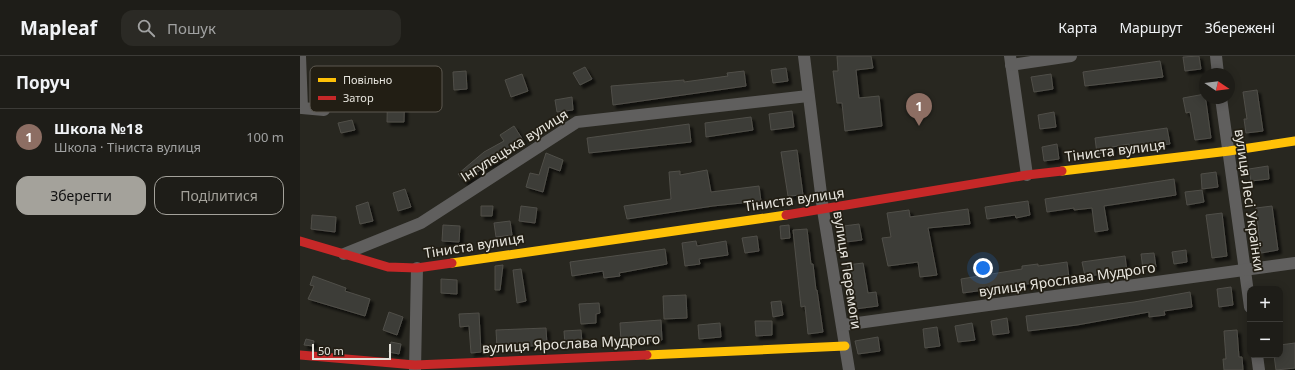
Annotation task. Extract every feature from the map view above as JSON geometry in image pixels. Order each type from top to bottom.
[{"type":"street","points":[[300,56],[302,108],[310,109]]},
{"type":"street","name":"вулиця Перемоги","points":[[804,56],[823,210],[843,324],[849,370]]},
{"type":"street","points":[[1027,175],[1011,60],[1071,56]]},
{"type":"street","points":[[1216,56],[1217,68]]},
{"type":"street","name":"Інгулецька вулиця","points":[[344,254],[421,223],[577,122],[808,96]]},
{"type":"street","name":"вулиця Лесі Українки","points":[[1222,104],[1247,286]]},
{"type":"street","name":"Тіниста вулиця","points":[[300,242],[388,267],[417,268],[621,237],[823,210],[1027,175],[1229,151],[1295,141]]},
{"type":"street","name":"вулиця Ярослава Мудрого","points":[[843,324],[1295,263]]},
{"type":"street","points":[[415,368],[417,268]]},
{"type":"street","name":"вулиця Ярослава Мудрого","points":[[300,355],[415,368],[845,346]]},
{"type":"street","points":[[1257,358],[1259,370]]},
{"type":"building","points":[[837,56],[871,56],[873,68],[856,70],[859,98],[879,96],[882,126],[845,131],[842,103],[837,103],[833,71],[838,71]]},
{"type":"building","points":[[1199,56],[1201,68],[1185,71],[1183,57]]},
{"type":"building","points":[[1160,61],[1163,77],[1085,86],[1083,72]]},
{"type":"building","points":[[585,67],[592,79],[580,85],[573,73]]},
{"type":"building","points":[[786,68],[788,81],[773,83],[771,70]]},
{"type":"building","points":[[466,71],[467,89],[454,90],[453,72]]},
{"type":"building","points":[[744,71],[746,86],[613,105],[611,86],[684,80],[684,82],[728,76],[727,73]]},
{"type":"building","points":[[522,74],[528,91],[511,97],[505,80]]},
{"type":"building","points":[[1051,74],[1053,89],[1034,92],[1031,77]]},
{"type":"building","points":[[1257,90],[1263,131],[1246,133],[1244,119],[1247,119],[1243,92]]},
{"type":"building","points":[[1199,95],[1199,104],[1206,104],[1211,138],[1195,140],[1190,112],[1186,113],[1183,98]]},
{"type":"building","points":[[572,97],[573,110],[557,112],[555,100]]},
{"type":"building","points":[[792,111],[794,127],[771,130],[769,114]]},
{"type":"building","points":[[387,112],[404,112],[404,122],[387,122]]},
{"type":"building","points":[[1054,112],[1056,127],[1040,129],[1038,115]]},
{"type":"building","points":[[751,117],[753,130],[706,137],[705,123]]},
{"type":"building","points":[[352,120],[355,130],[341,133],[338,123]]},
{"type":"building","points":[[689,124],[691,142],[589,153],[587,138]]},
{"type":"building","points":[[514,126],[523,140],[498,156],[499,159],[484,167],[465,182],[458,174],[484,152],[504,141],[500,135]]},
{"type":"building","points":[[1167,128],[1170,144],[1130,150],[1129,144],[1112,147],[1113,152],[1097,154],[1095,138]]},
{"type":"building","points":[[1057,144],[1059,159],[1044,161],[1042,147]]},
{"type":"building","points":[[797,150],[803,195],[788,196],[781,152]]},
{"type":"building","points":[[546,153],[563,160],[560,171],[549,167],[543,192],[526,187],[530,173],[539,175]]},
{"type":"building","points":[[1268,166],[1269,179],[1251,181],[1249,169]]},
{"type":"building","points":[[707,170],[711,192],[759,186],[761,201],[713,206],[627,219],[624,206],[671,199],[669,172],[680,171],[680,175]]},
{"type":"building","points":[[1216,172],[1218,187],[1202,189],[1201,174]]},
{"type":"building","points":[[1174,179],[1176,195],[1104,206],[1108,230],[1095,232],[1092,208],[1074,210],[1074,208],[1047,212],[1045,199]]},
{"type":"building","points":[[405,189],[411,207],[398,211],[393,193]]},
{"type":"building","points":[[1202,190],[1204,202],[1187,205],[1185,192]]},
{"type":"building","points":[[1028,201],[1030,215],[1016,218],[1015,215],[987,219],[985,207]]},
{"type":"building","points":[[368,202],[373,221],[360,224],[356,206]]},
{"type":"building","points":[[481,206],[493,206],[492,216],[481,216]]},
{"type":"building","points":[[521,206],[537,208],[535,223],[519,221]]},
{"type":"building","points":[[1272,206],[1278,250],[1261,253],[1256,208]]},
{"type":"building","points":[[968,209],[970,224],[928,228],[937,275],[920,277],[918,262],[888,266],[882,238],[891,237],[887,213],[909,210],[910,217]]},
{"type":"building","points":[[1222,213],[1227,256],[1212,258],[1206,215]]},
{"type":"building","points":[[312,215],[336,217],[335,232],[311,229]]},
{"type":"building","points":[[510,221],[512,235],[496,237],[494,223]]},
{"type":"building","points":[[859,224],[862,240],[846,242],[844,226]]},
{"type":"building","points":[[443,225],[460,226],[459,242],[442,241]]},
{"type":"building","points":[[789,225],[790,238],[781,239],[780,226]]},
{"type":"building","points":[[807,229],[811,264],[813,264],[823,332],[808,334],[805,306],[801,307],[793,230]]},
{"type":"building","points":[[757,236],[759,251],[745,253],[742,238]]},
{"type":"building","points":[[696,241],[697,246],[726,241],[728,255],[699,259],[700,264],[685,266],[682,243]]},
{"type":"building","points":[[665,249],[667,264],[619,273],[620,276],[604,278],[603,271],[572,276],[570,262]]},
{"type":"building","points":[[1186,250],[1187,262],[1174,264],[1172,252]]},
{"type":"building","points":[[1154,253],[1156,267],[1143,269],[1141,254]]},
{"type":"building","points":[[1125,256],[1127,272],[1085,276],[1082,262]]},
{"type":"building","points":[[1067,262],[1069,278],[963,293],[961,279],[1022,269],[1022,266],[1038,264],[1038,266]]},
{"type":"building","points":[[863,263],[868,293],[876,292],[878,306],[855,309],[847,265]]},
{"type":"building","points":[[503,265],[500,290],[495,290],[495,266]]},
{"type":"building","points":[[521,269],[526,301],[517,303],[513,270]]},
{"type":"building","points":[[313,276],[346,288],[345,291],[370,299],[365,316],[308,299],[314,286],[310,285]]},
{"type":"building","points":[[441,279],[457,280],[457,294],[441,293]]},
{"type":"building","points":[[1231,287],[1233,305],[1219,307],[1217,289]]},
{"type":"building","points":[[1190,292],[1192,307],[1164,311],[1165,315],[1149,317],[1149,312],[1077,325],[1028,331],[1026,316],[1134,302]]},
{"type":"building","points":[[686,295],[687,318],[664,319],[663,296]]},
{"type":"building","points":[[781,301],[783,315],[773,317],[771,302]]},
{"type":"building","points":[[599,303],[600,313],[596,314],[596,323],[581,324],[579,304]]},
{"type":"building","points":[[389,312],[403,317],[397,335],[383,330]]},
{"type":"building","points":[[479,313],[481,352],[471,353],[469,326],[460,327],[459,314]]},
{"type":"building","points":[[1007,318],[1009,333],[993,335],[991,321]]},
{"type":"building","points":[[661,320],[662,340],[621,343],[620,323]]},
{"type":"building","points":[[755,321],[772,321],[772,335],[756,336]]},
{"type":"building","points":[[720,323],[721,337],[699,339],[698,325]]},
{"type":"building","points":[[972,323],[975,340],[958,342],[955,326]]},
{"type":"building","points":[[937,327],[940,346],[925,348],[923,329]]},
{"type":"building","points":[[546,328],[547,345],[497,348],[496,330]]},
{"type":"building","points":[[581,330],[582,343],[565,344],[564,331]]},
{"type":"building","points":[[1237,330],[1239,357],[1242,357],[1243,370],[1224,370],[1223,359],[1226,359],[1224,331]]},
{"type":"building","points":[[878,337],[880,351],[858,354],[855,341]]},
{"type":"building","points":[[306,339],[314,341],[313,346],[304,345]]},
{"type":"building","points":[[391,342],[401,344],[399,354],[389,352]]},
{"type":"building","points":[[1295,343],[1295,368],[1276,370],[1274,358],[1283,358],[1283,345]]},
{"type":"traffic: slow","points":[[1062,171],[1229,151],[1295,141]]},
{"type":"traffic: slow","points":[[452,263],[786,215]]},
{"type":"traffic: slow","points":[[647,355],[845,346]]},
{"type":"traffic: jam","points":[[786,215],[1027,175],[1062,171]]},
{"type":"traffic: jam","points":[[300,241],[388,267],[417,268],[452,263]]},
{"type":"traffic: jam","points":[[300,355],[415,365],[647,355]]},
{"type":"place","name":"Школа №18","points":[[919,126]]}]
